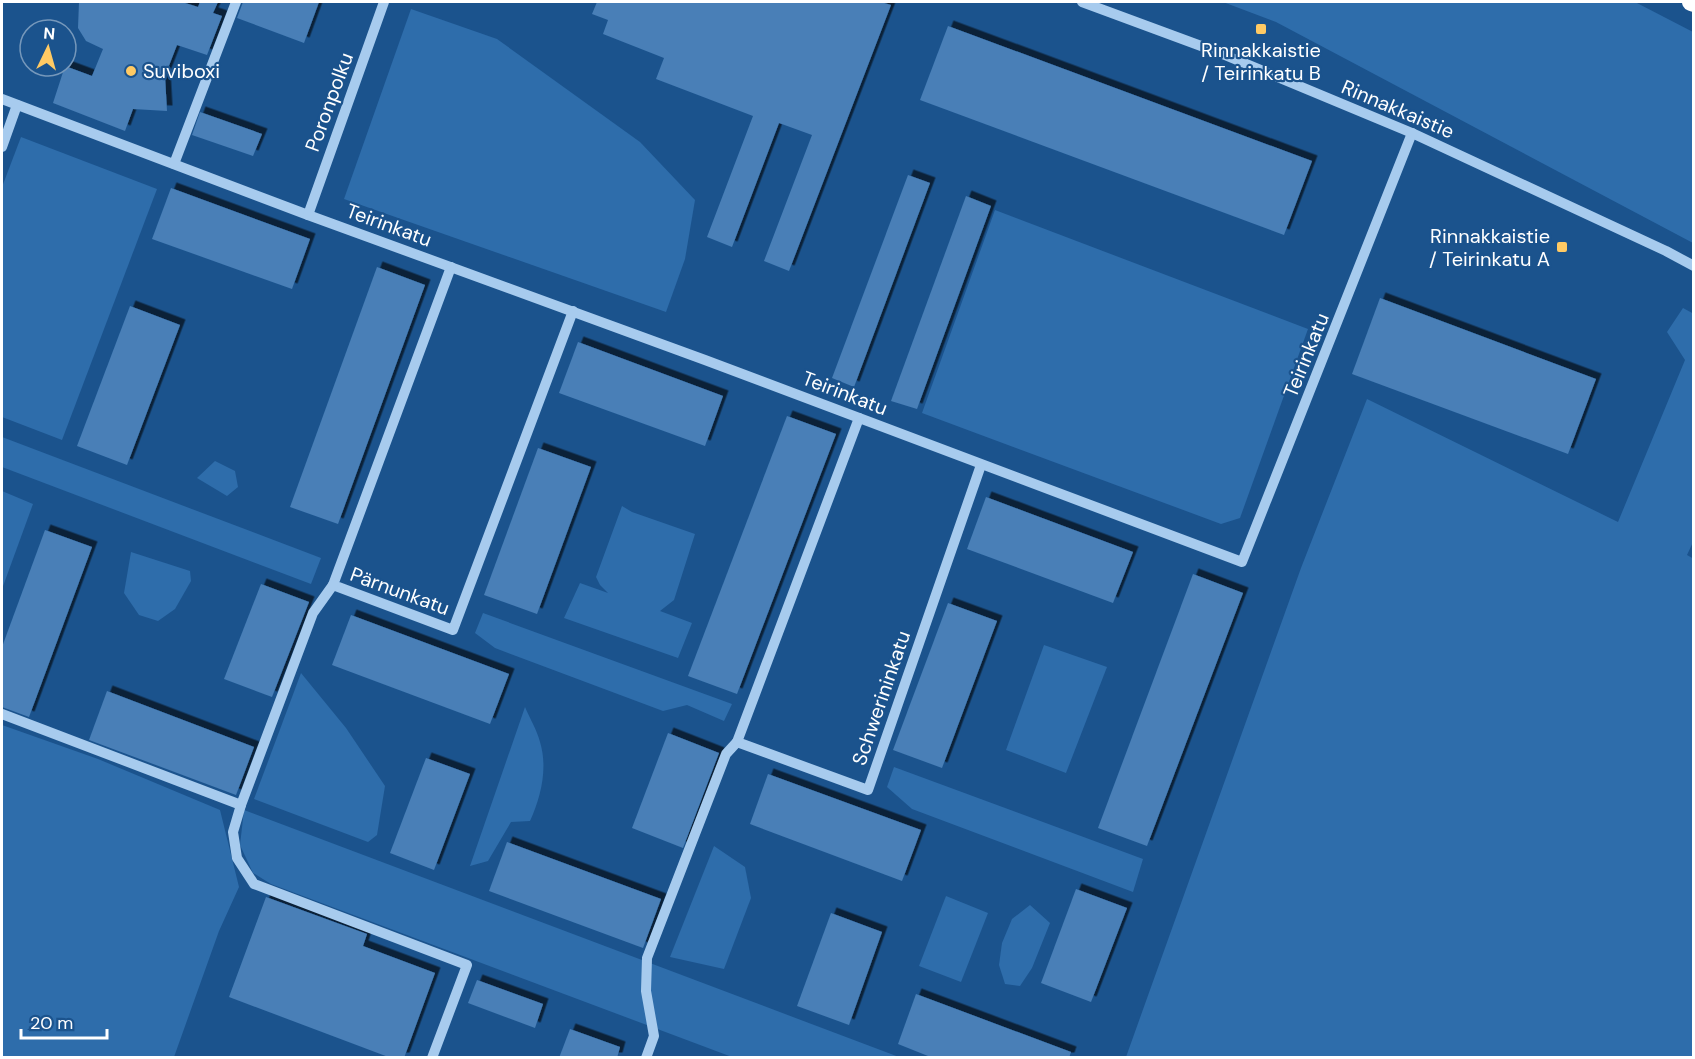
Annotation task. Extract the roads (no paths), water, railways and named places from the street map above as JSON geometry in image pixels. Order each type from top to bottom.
[{"type":"street","points":[[174,164],[236,2]]},
{"type":"street","name":"Poronpolku","points":[[308,215],[384,2]]},
{"type":"street","name":"Rinnakkaistie","points":[[1082,2],[1220,53],[1412,133],[1694,266]]},
{"type":"street","name":"Teirinkatu","points":[[2,99],[1242,562],[1412,133]]},
{"type":"street","points":[[2,147],[16,105]]},
{"type":"street","name":"Pärnunkatu","points":[[451,267],[333,585],[453,630],[573,311]]},
{"type":"street","points":[[646,1058],[654,1036],[646,991],[647,958],[726,754],[737,742],[860,418]]},
{"type":"street","name":"Schwerininkatu","points":[[737,742],[868,790],[981,465]]},
{"type":"street","points":[[333,585],[313,613],[241,805],[233,832],[237,858],[254,884],[467,965],[432,1058]]},
{"type":"street","points":[[2,714],[241,805]]},
{"type":"place","name":"Rinnakkaistie / Teirinkatu B","points":[[1261,29]]},
{"type":"place","name":"Suviboxi","points":[[131,71]]},
{"type":"place","name":"Rinnakkaistie / Teirinkatu A","points":[[1562,247]]}]
